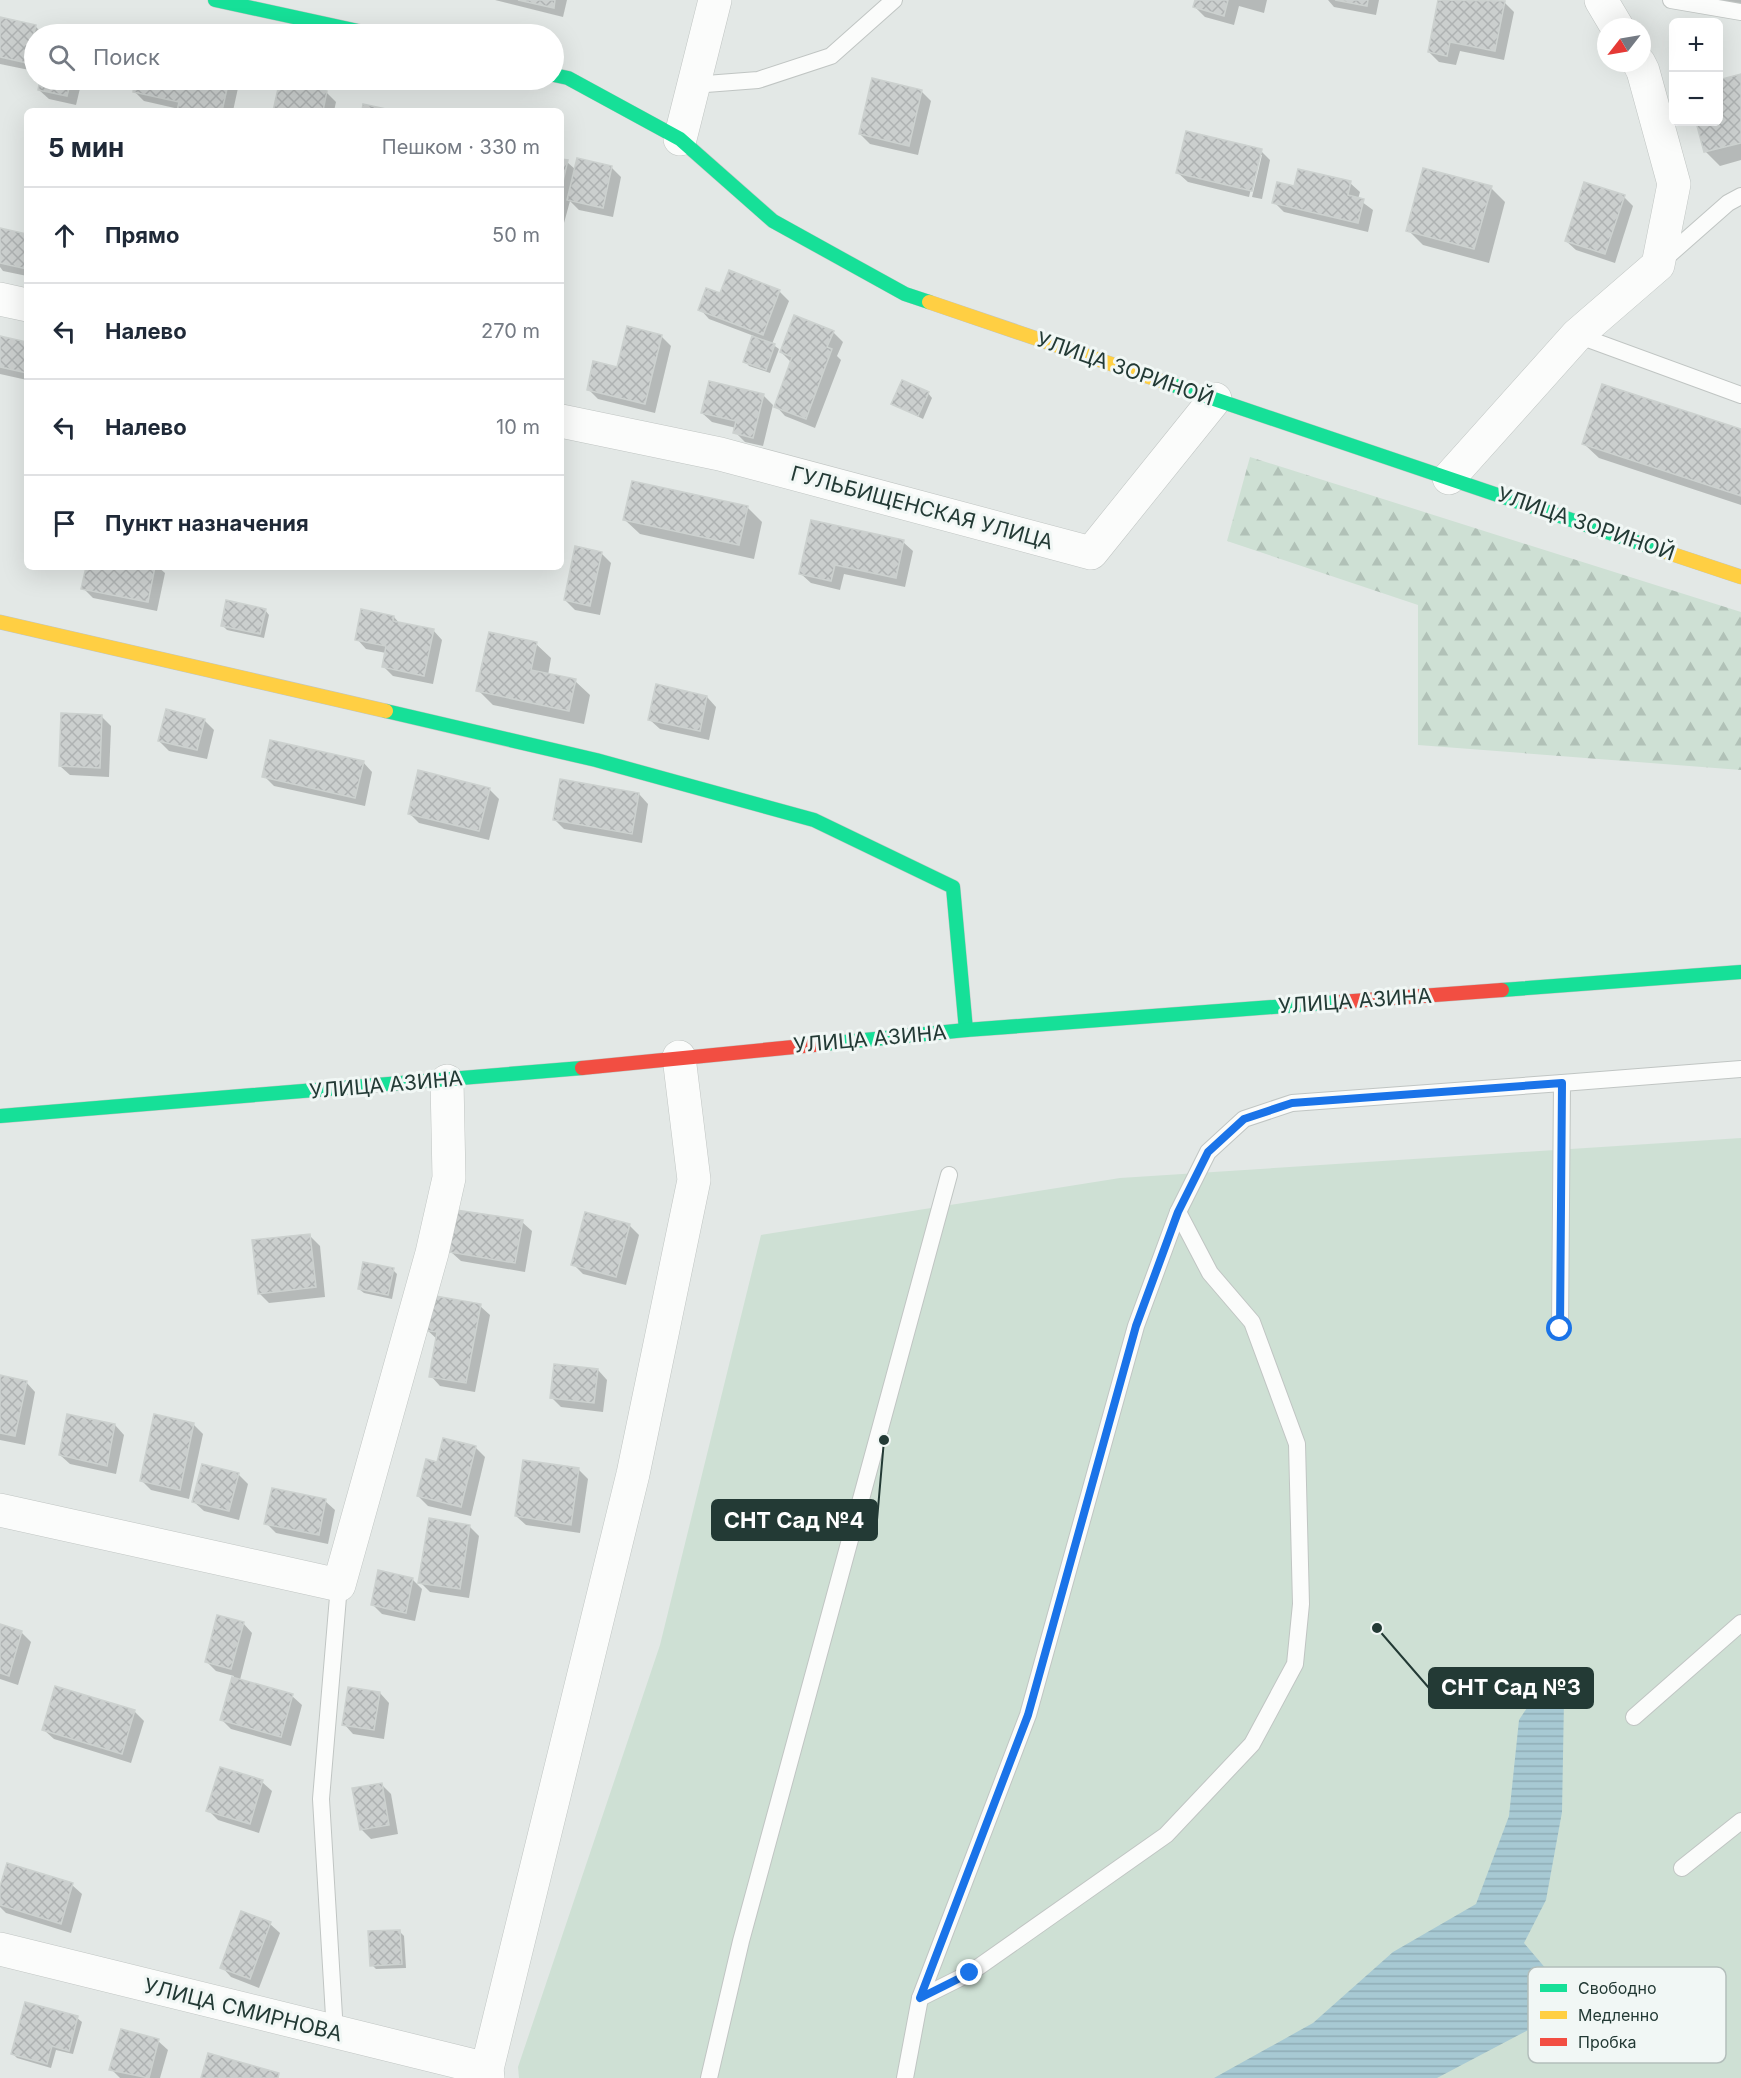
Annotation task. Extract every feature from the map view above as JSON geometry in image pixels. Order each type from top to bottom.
[{"type":"main road","points":[[215,0],[326,24]]},
{"type":"main road","name":"УЛИЦА ЗОРИНОЙ","points":[[564,77],[680,139],[773,221],[905,294],[1741,577]]},
{"type":"main road","points":[[0,622],[596,760],[814,820],[953,887],[966,1030]]},
{"type":"main road","name":"УЛИЦА АЗИНА","points":[[0,1116],[447,1081],[966,1030],[1741,972]]},
{"type":"street","points":[[680,139],[715,0]]},
{"type":"street","points":[[1601,0],[1612,18]]},
{"type":"street","points":[[1449,478],[1577,335],[1658,265],[1674,184],[1643,72]]},
{"type":"street","points":[[0,299],[24,304]]},
{"type":"street","name":"ГУЛЬБИЩЕНСКАЯ УЛИЦА","points":[[564,422],[720,454],[1091,553],[1215,399]]},
{"type":"street","points":[[487,2074],[633,1474],[694,1180],[679,1057]]},
{"type":"street","points":[[0,1510],[339,1585],[432,1253],[449,1178],[447,1081]]},
{"type":"street","name":"УЛИЦА СМИРНОВА","points":[[0,1949],[487,2074]]},
{"type":"lane","points":[[693,85],[758,80],[831,56],[894,0]]},
{"type":"lane","points":[[1671,0],[1741,12]]},
{"type":"lane","points":[[1658,265],[1728,203],[1741,196]]},
{"type":"lane","points":[[1577,335],[1741,395]]},
{"type":"lane","points":[[905,2078],[920,1998],[1028,1715],[1136,1326],[1178,1212],[1208,1152],[1244,1119],[1292,1103],[1741,1069]]},
{"type":"lane","points":[[1560,1329],[1562,1083]]},
{"type":"lane","points":[[709,2078],[741,1941],[949,1175]]},
{"type":"lane","points":[[920,1998],[970,1973],[1166,1835],[1252,1743],[1295,1664],[1301,1604],[1297,1444],[1252,1322],[1210,1272],[1178,1212]]},
{"type":"lane","points":[[335,2034],[321,1799],[339,1585]]},
{"type":"lane","points":[[1634,1718],[1741,1623]]},
{"type":"lane","points":[[1682,1868],[1741,1821]]},
{"type":"green space","points":[[1250,457],[1741,612],[1741,770],[1418,745],[1418,605],[1227,541]]},
{"type":"green space","points":[[1741,1138],[1741,2078],[519,2078],[518,2067],[660,1645],[761,1235],[1120,1178]]},
{"type":"water","points":[[1542,1685],[1564,1700],[1562,1812],[1546,1900],[1524,1943],[1544,1967],[1528,1967],[1528,2030],[1437,2078],[1214,2078],[1313,2023],[1393,1952],[1476,1904],[1509,1816],[1519,1720]]},
{"type":"building","points":[[518,0],[555,0],[554,8]]},
{"type":"building","points":[[1195,0],[1228,0],[1224,16],[1193,7]]},
{"type":"building","points":[[1335,0],[1368,0],[1367,6]]},
{"type":"building","points":[[1438,0],[1505,1],[1495,51],[1450,42],[1447,56],[1428,52]]},
{"type":"building","points":[[0,17],[32,24],[24,24],[24,62],[0,57]]},
{"type":"building","points":[[1741,74],[1741,143],[1704,152],[1697,126],[1723,126],[1723,79]]},
{"type":"building","points":[[872,78],[922,90],[909,146],[859,134]]},
{"type":"building","points":[[38,90],[68,90],[67,96]]},
{"type":"building","points":[[133,90],[227,90],[223,108],[178,108],[179,102],[133,92]]},
{"type":"building","points":[[278,90],[327,91],[324,108],[274,108]]},
{"type":"building","points":[[363,104],[381,108],[362,108]]},
{"type":"building","points":[[1186,131],[1262,149],[1252,191],[1176,173]]},
{"type":"building","points":[[577,158],[612,166],[603,208],[567,200]]},
{"type":"building","points":[[564,159],[568,160],[564,177]]},
{"type":"building","points":[[1423,168],[1492,186],[1474,249],[1406,231]]},
{"type":"building","points":[[1298,169],[1351,181],[1348,195],[1364,199],[1358,223],[1272,203],[1277,182],[1294,186]]},
{"type":"building","points":[[1584,182],[1625,195],[1605,254],[1565,241]]},
{"type":"building","points":[[0,228],[24,233],[24,268],[0,263]]},
{"type":"building","points":[[729,270],[780,290],[763,335],[698,310],[706,288],[720,293]]},
{"type":"building","points":[[794,315],[834,331],[827,347],[832,349],[806,419],[774,407],[792,357],[780,352]]},
{"type":"building","points":[[627,326],[662,335],[645,404],[587,390],[593,361],[617,367]]},
{"type":"building","points":[[0,336],[24,341],[24,372],[0,367]]},
{"type":"building","points":[[752,336],[775,344],[766,370],[743,362]]},
{"type":"building","points":[[902,380],[929,392],[918,416],[891,404]]},
{"type":"building","points":[[709,381],[764,394],[753,438],[733,433],[736,421],[701,413]]},
{"type":"building","points":[[1602,384],[1741,429],[1741,496],[1582,444]]},
{"type":"building","points":[[632,481],[748,506],[739,545],[623,520]]},
{"type":"building","points":[[811,520],[904,540],[896,578],[835,565],[831,581],[799,574]]},
{"type":"building","points":[[575,546],[602,552],[590,606],[564,600]]},
{"type":"building","points":[[85,570],[154,570],[148,602],[81,589]]},
{"type":"building","points":[[226,600],[266,609],[260,634],[221,626]]},
{"type":"building","points":[[361,609],[394,616],[393,621],[434,629],[424,676],[382,667],[386,646],[355,640]]},
{"type":"building","points":[[489,632],[537,642],[531,670],[576,679],[569,711],[476,691]]},
{"type":"building","points":[[656,684],[707,696],[700,731],[648,720]]},
{"type":"building","points":[[166,709],[205,719],[197,750],[158,741]]},
{"type":"building","points":[[61,713],[102,715],[100,768],[59,766]]},
{"type":"building","points":[[270,740],[364,761],[355,798],[262,777]]},
{"type":"building","points":[[418,770],[490,788],[479,831],[408,814]]},
{"type":"building","points":[[560,779],[639,793],[632,834],[553,820]]},
{"type":"building","points":[[456,1210],[523,1220],[515,1263],[449,1252]]},
{"type":"building","points":[[585,1212],[630,1224],[616,1277],[571,1265]]},
{"type":"building","points":[[310,1234],[316,1287],[258,1294],[252,1240]]},
{"type":"building","points":[[363,1262],[394,1268],[388,1295],[358,1289]]},
{"type":"building","points":[[430,1295],[481,1304],[466,1383],[429,1377],[437,1332],[424,1330]]},
{"type":"building","points":[[554,1364],[598,1369],[594,1403],[550,1398]]},
{"type":"building","points":[[0,1375],[27,1381],[15,1436],[0,1433]]},
{"type":"building","points":[[67,1414],[115,1424],[107,1466],[59,1455]]},
{"type":"building","points":[[154,1414],[194,1423],[180,1490],[140,1481]]},
{"type":"building","points":[[443,1438],[476,1446],[461,1507],[417,1496],[426,1459],[437,1462]]},
{"type":"building","points":[[523,1460],[579,1468],[571,1525],[515,1516]]},
{"type":"building","points":[[202,1464],[239,1473],[229,1511],[192,1502]]},
{"type":"building","points":[[272,1488],[326,1499],[319,1535],[264,1524]]},
{"type":"building","points":[[429,1518],[470,1525],[460,1589],[418,1583]]},
{"type":"building","points":[[378,1570],[413,1578],[406,1613],[371,1605]]},
{"type":"building","points":[[217,1615],[244,1622],[231,1669],[205,1662]]},
{"type":"building","points":[[0,1624],[22,1631],[9,1676],[0,1673]]},
{"type":"building","points":[[232,1677],[293,1694],[281,1737],[220,1720]]},
{"type":"building","points":[[55,1686],[135,1710],[122,1754],[42,1730]]},
{"type":"building","points":[[348,1687],[380,1692],[374,1730],[342,1725]]},
{"type":"building","points":[[220,1767],[263,1780],[250,1824],[206,1811]]},
{"type":"building","points":[[382,1783],[389,1825],[360,1830],[352,1788]]},
{"type":"building","points":[[7,1863],[73,1883],[61,1924],[0,1905],[0,1886]]},
{"type":"building","points":[[241,1911],[271,1922],[250,1979],[220,1968]]},
{"type":"building","points":[[400,1930],[402,1964],[370,1966],[368,1931]]},
{"type":"building","points":[[25,2002],[78,2016],[69,2051],[52,2046],[47,2064],[11,2054]]},
{"type":"building","points":[[121,2029],[159,2039],[149,2078],[109,2070]]},
{"type":"building","points":[[208,2053],[279,2073],[278,2078],[201,2078]]},
{"type":"traffic: fast","points":[[215,0],[326,24]]},
{"type":"traffic: fast","points":[[564,77],[680,139],[773,221],[905,294],[929,302]]},
{"type":"traffic: fast","points":[[1170,384],[1666,552]]},
{"type":"traffic: fast","points":[[386,711],[596,760],[814,820],[953,887],[966,1030]]},
{"type":"traffic: fast","points":[[1502,990],[1741,972]]},
{"type":"traffic: fast","points":[[824,1044],[966,1030],[1340,1002]]},
{"type":"traffic: fast","points":[[0,1116],[582,1068]]},
{"type":"traffic: slow","points":[[929,302],[1170,384]]},
{"type":"traffic: slow","points":[[1666,552],[1741,577]]},
{"type":"traffic: slow","points":[[0,622],[386,711]]},
{"type":"traffic: jam","points":[[1340,1002],[1502,990]]},
{"type":"traffic: jam","points":[[582,1068],[824,1044]]},
{"type":"place","name":"СНТ Сад №4","points":[[884,1440]]},
{"type":"place","name":"СНТ Сад №3","points":[[1377,1628]]},
{"type":"route","points":[[970,1973],[920,1998],[1028,1715],[1136,1326],[1178,1212],[1208,1152],[1244,1119],[1292,1103],[1562,1083],[1560,1329]]}]
